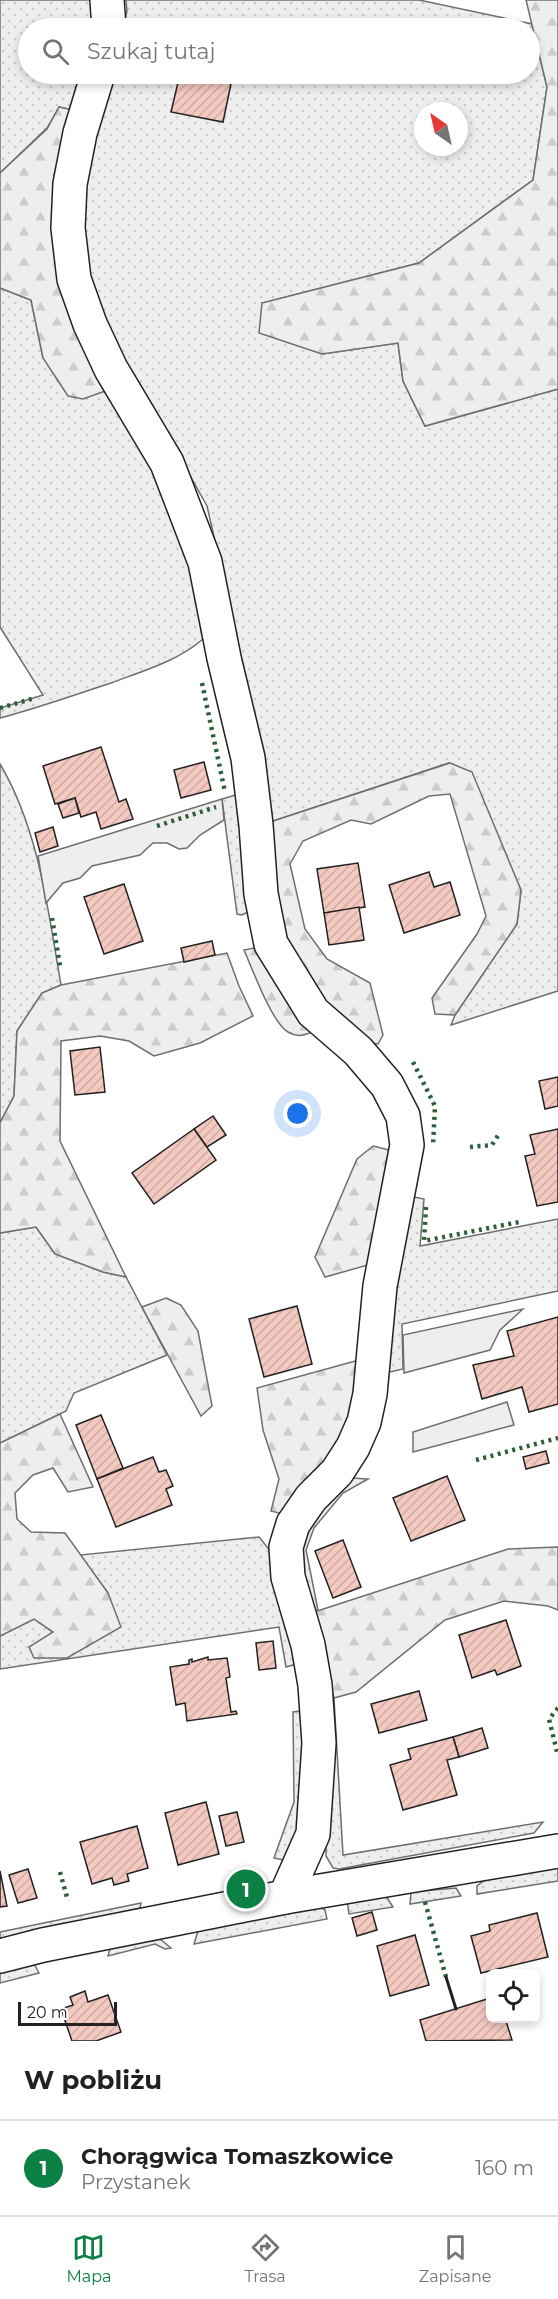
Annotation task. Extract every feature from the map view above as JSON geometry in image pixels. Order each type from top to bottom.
[{"type":"street","points":[[107,0],[108,18]]},
{"type":"street","points":[[95,84],[80,133],[70,184],[68,228],[74,279],[90,324],[111,369],[167,463],[205,562],[224,658],[248,758],[261,894],[271,944],[313,1012],[358,1051],[387,1085],[403,1116],[407,1145],[380,1287],[370,1394],[364,1422],[353,1447],[337,1472],[311,1498],[293,1524],[286,1547],[288,1577],[308,1645],[314,1675],[319,1743],[313,1834],[285,1897]]},
{"type":"street","points":[[0,1956],[78,1938],[285,1897],[558,1851]]},
{"type":"green space","points":[[0,0],[97,0],[97,18],[18,18],[18,84],[84,84],[77,111],[59,107],[47,128],[0,173]]},
{"type":"green space","points":[[126,0],[419,0],[504,18],[125,18]]},
{"type":"green space","points":[[526,0],[558,0],[558,389],[425,426],[403,381],[398,343],[322,354],[259,333],[262,303],[419,263],[533,180],[547,87],[540,58],[540,18],[530,18]]},
{"type":"green space","points":[[540,58],[547,87],[533,180],[419,263],[262,303],[322,354],[398,343],[403,381],[425,426],[558,389],[558,991],[451,1025],[455,1015],[517,924],[521,890],[499,840],[449,763],[264,824],[240,651],[207,506],[125,368],[92,300],[80,239],[83,194],[108,84],[540,84]]},
{"type":"green space","points":[[59,107],[77,111],[56,188],[108,390],[83,399],[68,396],[43,358],[31,300],[0,288],[0,173],[47,129]]},
{"type":"green space","points":[[0,288],[31,300],[43,358],[108,390],[180,516],[203,639],[183,653],[148,670],[0,718],[0,708],[43,695],[0,627]]},
{"type":"green space","points":[[450,763],[472,772],[521,890],[517,924],[455,1015],[435,1014],[432,998],[477,934],[486,916],[450,794],[429,796],[371,824],[351,820],[303,841],[290,864],[305,929],[327,959],[370,983],[383,1035],[378,1044],[363,1042],[303,979],[284,944],[264,824]]},
{"type":"green space","points":[[0,764],[13,789],[33,843],[61,985],[42,993],[17,1031],[14,1096],[0,1123]]},
{"type":"green space","points":[[239,794],[250,911],[242,915],[237,914],[222,799]]},
{"type":"green space","points":[[222,799],[224,820],[200,835],[187,848],[179,849],[167,843],[153,843],[140,855],[92,866],[80,878],[63,883],[46,903],[38,856]]},
{"type":"green space","points":[[254,948],[283,994],[315,1031],[298,1035],[282,1027],[269,1007],[244,950]]},
{"type":"green space","points":[[227,953],[253,1016],[200,1043],[154,1056],[129,1041],[100,1036],[61,1041],[60,1141],[126,1277],[103,1272],[55,1254],[36,1227],[0,1233],[0,1123],[14,1096],[17,1031],[42,993],[61,985]]},
{"type":"green space","points":[[373,1146],[389,1150],[368,1265],[325,1277],[315,1257],[357,1159]]},
{"type":"green space","points":[[414,1197],[424,1199],[420,1246],[558,1219],[558,1291],[402,1324],[403,1369],[390,1372],[384,1367],[390,1294]]},
{"type":"green space","points":[[36,1227],[55,1254],[103,1272],[126,1277],[167,1355],[74,1393],[66,1411],[0,1443],[0,1233]]},
{"type":"green space","points":[[166,1298],[181,1305],[198,1331],[212,1406],[201,1416],[142,1307]]},
{"type":"green space","points":[[523,1309],[500,1330],[490,1350],[404,1373],[403,1335]]},
{"type":"green space","points":[[359,1360],[357,1386],[347,1430],[287,1515],[271,1511],[279,1479],[263,1430],[257,1388]]},
{"type":"green space","points":[[507,1402],[514,1425],[413,1452],[413,1432]]},
{"type":"green space","points":[[60,1414],[93,1487],[68,1492],[53,1468],[33,1475],[15,1493],[17,1519],[31,1532],[65,1533],[108,1593],[121,1627],[67,1658],[34,1658],[29,1647],[53,1632],[34,1619],[0,1636],[0,1443]]},
{"type":"green space","points":[[352,1478],[368,1479],[343,1493],[314,1528],[306,1550],[318,1610],[311,1613],[334,1698],[343,1855],[543,1822],[534,1833],[339,1869],[333,1868],[326,1856],[327,1766],[298,1552],[306,1526]]},
{"type":"green space","points":[[259,1537],[272,1553],[299,1659],[293,1665],[286,1667],[279,1627],[0,1669],[0,1636],[34,1619],[54,1633],[34,1658],[108,1593],[80,1555]]},
{"type":"green space","points":[[558,1547],[558,1610],[548,1606],[504,1601],[445,1620],[356,1692],[334,1698],[311,1613],[508,1549]]},
{"type":"green space","points":[[308,1710],[303,1820],[288,1861],[274,1858],[294,1802],[293,1712]]},
{"type":"green space","points":[[558,1865],[558,1881],[477,1894],[477,1886],[492,1875]]},
{"type":"green space","points":[[456,1888],[461,1896],[410,1904],[411,1892]]},
{"type":"green space","points":[[384,1893],[393,1907],[349,1914],[347,1900]]},
{"type":"green space","points":[[141,1903],[140,1908],[0,1940],[0,1932]]},
{"type":"green space","points":[[316,1905],[325,1910],[327,1919],[194,1944],[198,1931]]},
{"type":"green space","points":[[155,1935],[171,1948],[165,1949],[155,1944],[108,1956],[111,1944]]},
{"type":"green space","points":[[33,1962],[39,1973],[0,1983],[0,1971]]},
{"type":"building","points":[[178,84],[231,84],[223,122],[171,112]]},
{"type":"building","points":[[101,747],[119,802],[126,799],[133,819],[101,829],[96,812],[81,817],[75,798],[55,804],[43,766]]},
{"type":"building","points":[[204,762],[211,790],[181,798],[174,770]]},
{"type":"building","points":[[75,798],[79,813],[63,818],[58,804]]},
{"type":"building","points":[[53,827],[58,846],[40,852],[35,833]]},
{"type":"building","points":[[358,863],[365,907],[324,913],[317,869]]},
{"type":"building","points":[[429,872],[434,887],[450,882],[460,915],[404,933],[389,885]]},
{"type":"building","points":[[124,884],[143,941],[104,954],[84,897]]},
{"type":"building","points":[[359,907],[364,940],[329,945],[324,913]]},
{"type":"building","points":[[212,941],[215,955],[184,962],[181,948]]},
{"type":"building","points":[[100,1047],[105,1092],[75,1095],[70,1051]]},
{"type":"building","points":[[558,1077],[558,1106],[545,1109],[539,1081]]},
{"type":"building","points":[[213,1116],[226,1135],[207,1147],[194,1129]]},
{"type":"building","points":[[194,1129],[216,1160],[154,1204],[132,1173]]},
{"type":"building","points":[[558,1129],[558,1202],[537,1206],[525,1156],[535,1154],[530,1135]]},
{"type":"building","points":[[297,1306],[312,1364],[264,1377],[249,1319]]},
{"type":"building","points":[[558,1317],[558,1404],[529,1412],[522,1387],[482,1399],[473,1365],[514,1356],[507,1331]]},
{"type":"building","points":[[101,1415],[123,1468],[97,1479],[76,1425]]},
{"type":"building","points":[[546,1451],[549,1463],[526,1469],[523,1457]]},
{"type":"building","points":[[153,1457],[159,1472],[166,1470],[173,1486],[166,1489],[172,1505],[116,1527],[97,1479]]},
{"type":"building","points":[[447,1476],[465,1520],[411,1541],[393,1498]]},
{"type":"building","points":[[343,1540],[361,1587],[333,1598],[315,1551]]},
{"type":"building","points":[[506,1620],[521,1666],[497,1675],[495,1670],[472,1678],[459,1635]]},
{"type":"building","points":[[273,1641],[276,1668],[259,1670],[256,1643]]},
{"type":"building","points":[[208,1657],[208,1660],[227,1658],[230,1677],[226,1678],[231,1712],[236,1711],[237,1714],[187,1721],[185,1703],[176,1705],[170,1667],[189,1664],[189,1660],[192,1659],[192,1662]]},
{"type":"building","points":[[419,1691],[427,1720],[379,1733],[371,1704]]},
{"type":"building","points":[[482,1728],[488,1748],[459,1757],[453,1737]]},
{"type":"building","points":[[453,1737],[459,1757],[447,1760],[457,1795],[403,1810],[390,1765],[411,1759],[408,1749]]},
{"type":"building","points":[[206,1802],[219,1854],[178,1865],[165,1813]]},
{"type":"building","points":[[237,1812],[244,1842],[226,1846],[219,1816]]},
{"type":"building","points":[[137,1826],[148,1868],[127,1874],[129,1881],[114,1885],[112,1878],[92,1884],[80,1842]]},
{"type":"building","points":[[28,1869],[37,1898],[18,1903],[9,1875]]},
{"type":"building","points":[[0,1871],[7,1906],[0,1907]]},
{"type":"building","points":[[372,1912],[377,1930],[357,1936],[352,1918]]},
{"type":"building","points":[[537,1913],[548,1957],[498,1969],[486,1969],[486,1972],[481,1973],[471,1936],[490,1931],[489,1925]]},
{"type":"building","points":[[415,1935],[429,1985],[390,1996],[377,1946]]},
{"type":"building","points":[[85,1991],[88,2002],[108,1995],[121,2032],[96,2041],[72,2041],[61,2009],[73,2005],[70,1997]]},
{"type":"building","points":[[486,1999],[486,2023],[507,2023],[512,2040],[426,2041],[420,2020]]},
{"type":"hedge","points":[[202,683],[225,792]]},
{"type":"hedge","points":[[0,708],[35,698]]},
{"type":"hedge","points":[[157,826],[216,807]]},
{"type":"hedge","points":[[52,918],[60,966]]},
{"type":"hedge","points":[[413,1062],[435,1106],[433,1146]]},
{"type":"hedge","points":[[470,1147],[492,1145],[499,1134]]},
{"type":"hedge","points":[[426,1207],[424,1241],[519,1222]]},
{"type":"hedge","points":[[476,1460],[558,1438]]},
{"type":"hedge","points":[[558,1708],[549,1719],[558,1756]]},
{"type":"hedge","points":[[60,1872],[68,1901]]},
{"type":"hedge","points":[[425,1902],[446,1977]]},
{"type":"wall","points":[[446,1977],[456,2009]]},
{"type":"place","name":"Chorągwica Tomaszkowice","points":[[246,1889]]}]
